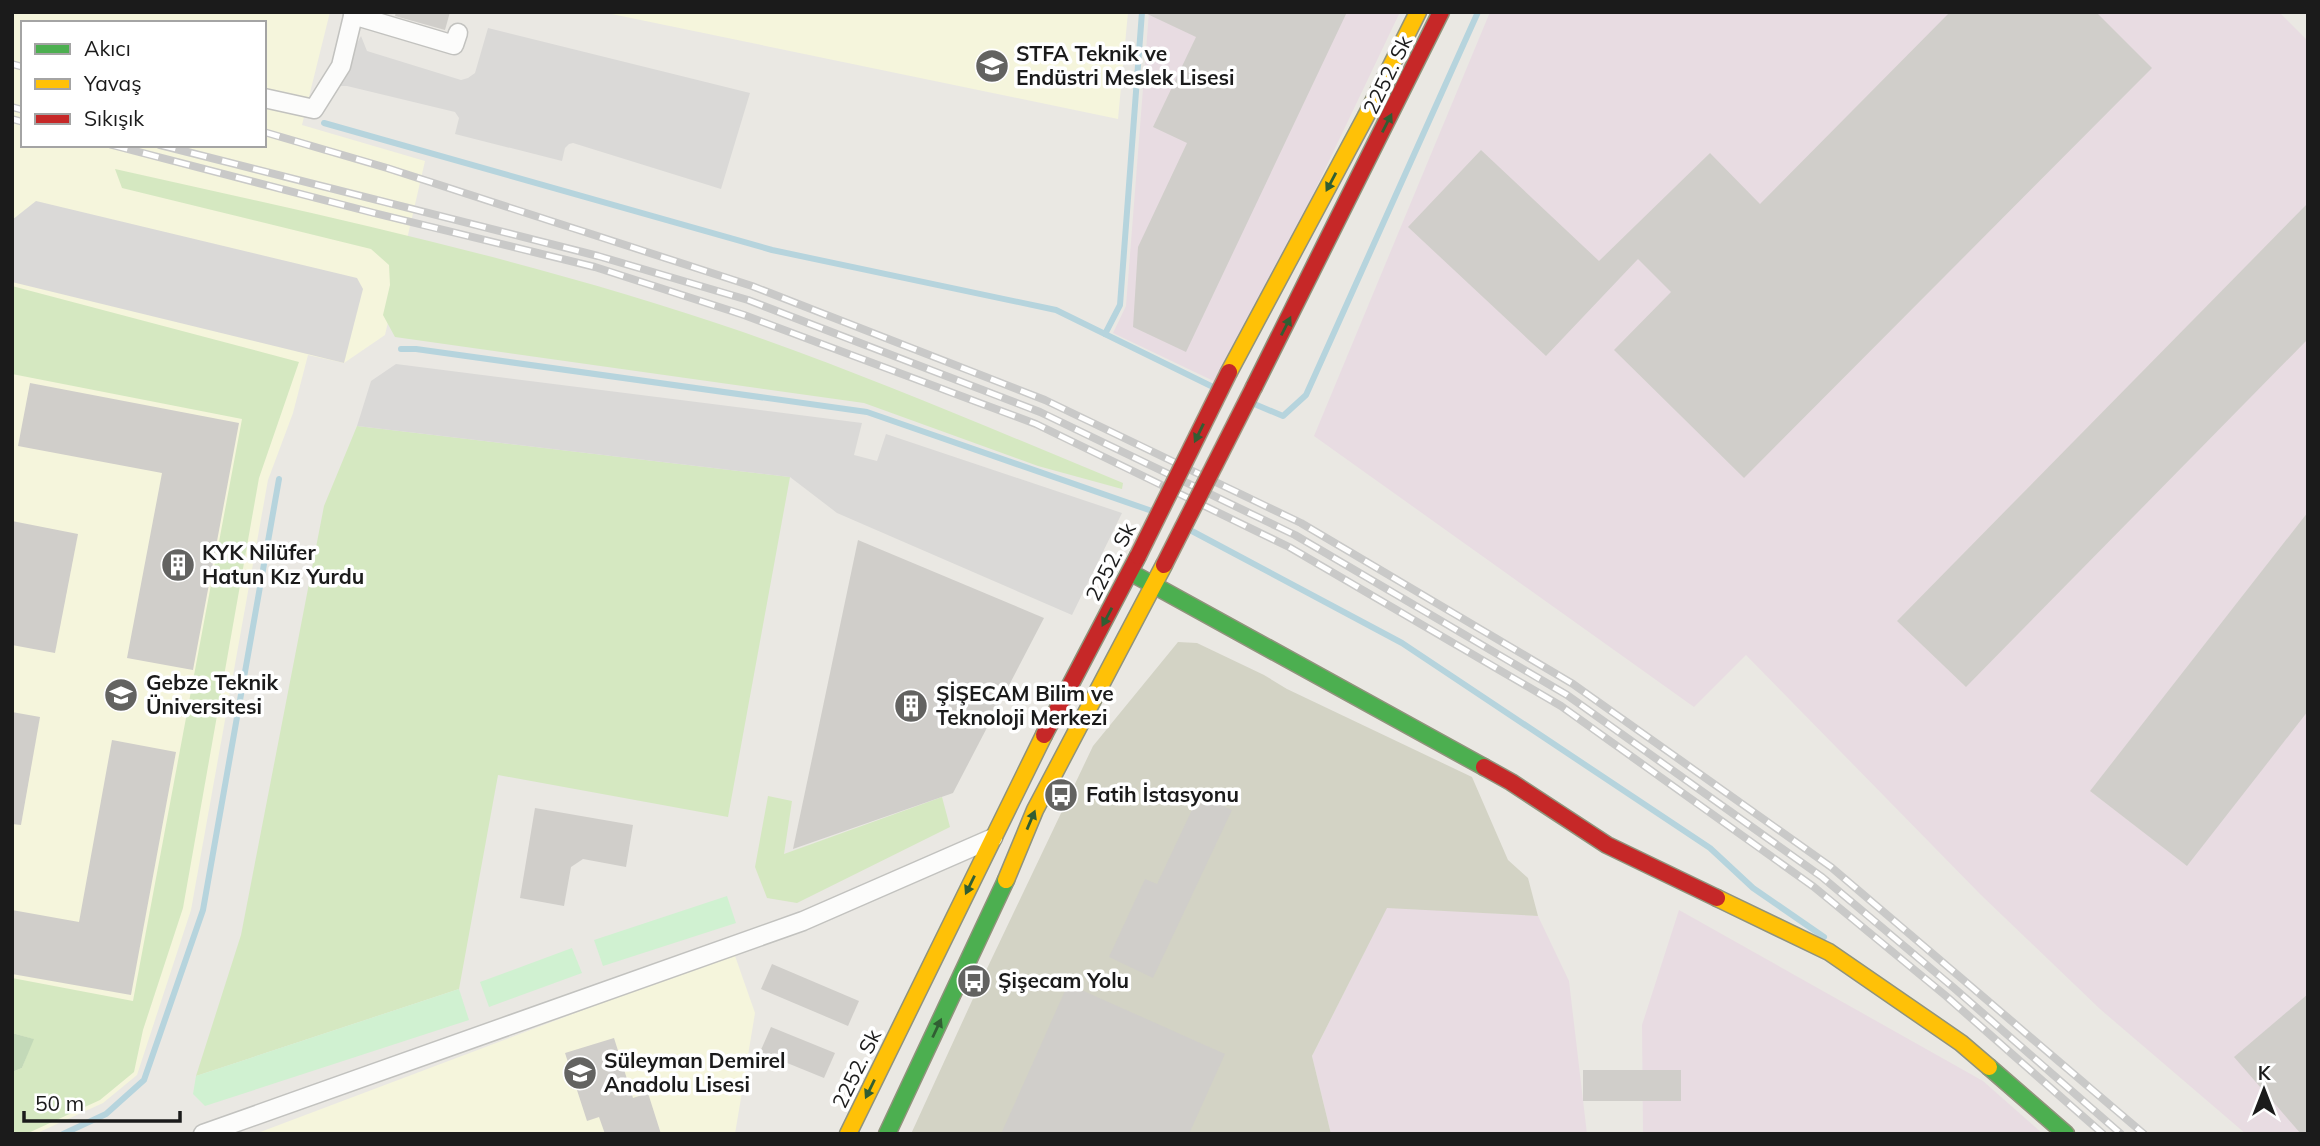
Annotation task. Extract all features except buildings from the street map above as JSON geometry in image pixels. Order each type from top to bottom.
[{"type":"main road","name":"2252. Sk","points":[[848,1134],[1037,748],[1130,572],[1229,372],[1366,116],[1418,12]]},
{"type":"main road","name":"2252. Sk","points":[[887,1134],[1004,884],[1035,810],[1164,565],[1441,12]]},
{"type":"main road","points":[[1130,572],[1511,782],[1607,845],[1829,952],[1961,1043],[2066,1134]]},
{"type":"street","points":[[266,98],[314,109],[341,66],[353,13],[454,45],[458,33]]},
{"type":"street","points":[[203,1134],[803,921],[993,838]]},
{"type":"shaded area","name":"Gebze Teknik Üniversitesi","points":[[12,12],[330,12],[302,125],[425,161],[385,335],[344,363],[308,355],[293,413],[268,480],[191,910],[137,1075],[103,1103],[35,1134],[12,1134]]},
{"type":"shaded area","name":"STFA Teknik ve Endüstri Meslek Lisesi","points":[[602,12],[1128,12],[1118,119]]},
{"type":"shaded area","points":[[1149,12],[1400,12],[1222,385],[1113,333],[1126,306]]},
{"type":"shaded area","points":[[1490,12],[2279,12],[2308,41],[2308,1134],[2246,1134],[2100,1009],[1980,894],[1746,655],[1694,707],[1314,436]]},
{"type":"shaded area","points":[[488,28],[750,93],[721,189],[573,143],[565,148],[562,161],[455,134],[459,118],[455,112],[347,86],[333,86],[361,36],[367,51],[461,80],[468,78],[475,73]]},
{"type":"shaded area","points":[[36,201],[357,278],[363,289],[344,363],[12,282],[12,220]]},
{"type":"shaded area","points":[[396,364],[862,423],[854,455],[877,461],[886,434],[1122,513],[1072,615],[837,513],[790,477],[357,426],[371,381]]},
{"type":"shaded area","points":[[1178,642],[1197,643],[1472,777],[1508,860],[1528,878],[1538,916],[1387,908],[1312,1056],[1331,1134],[911,1134],[1093,746]]},
{"type":"shaded area","points":[[727,896],[736,923],[603,966],[594,940]]},
{"type":"shaded area","points":[[1387,907],[1538,916],[1569,981],[1587,1134],[1331,1134],[1312,1056]]},
{"type":"shaded area","points":[[1679,910],[1983,1081],[2043,1134],[1643,1134],[1642,1025]]},
{"type":"shaded area","points":[[572,948],[582,973],[489,1007],[480,982]]},
{"type":"shaded area","name":"Süleyman Demirel Anadolu Lisesi","points":[[734,953],[755,1013],[735,1134],[255,1134]]},
{"type":"shaded area","points":[[459,989],[469,1020],[205,1106],[193,1094],[196,1076]]},
{"type":"shaded area","points":[[12,1033],[34,1039],[22,1068],[12,1072]]},
{"type":"green space","points":[[115,169],[431,242],[588,283],[666,307],[791,349],[887,386],[1123,483],[1122,489],[1038,466],[864,403],[395,337],[383,315],[390,285],[389,265],[371,249],[122,188]]},
{"type":"green space","points":[[12,286],[299,362],[259,478],[183,908],[143,1030],[134,1072],[100,1100],[26,1134],[12,1134],[12,1072],[22,1068],[33,1039],[12,1033],[12,978],[133,1001],[242,419],[12,374]]},
{"type":"green space","points":[[357,426],[790,477],[728,817],[498,775],[459,989],[196,1076],[241,935],[324,506]]},
{"type":"green space","points":[[768,796],[792,801],[784,854],[942,797],[950,827],[797,903],[767,898],[755,867]]},
{"type":"waterway","points":[[1105,334],[1120,305],[1142,12]]},
{"type":"waterway","points":[[1252,403],[1283,416],[1306,395],[1478,12]]},
{"type":"waterway","points":[[324,123],[772,250],[1056,310],[1213,387]]},
{"type":"waterway","points":[[401,349],[867,412],[1152,511]]},
{"type":"waterway","points":[[63,1134],[106,1114],[144,1080],[203,910],[279,479]]},
{"type":"waterway","points":[[1190,530],[1402,643],[1710,848],[1753,888],[1824,937]]},
{"type":"railway","points":[[12,64],[21,66]]},
{"type":"railway","points":[[12,107],[21,109]]},
{"type":"railway","points":[[12,119],[21,121]]},
{"type":"railway","points":[[266,133],[387,168],[752,286],[1045,400],[1301,523],[1573,684],[1831,867],[2144,1134]]},
{"type":"railway","points":[[120,147],[595,267],[744,315],[1036,424],[1289,547],[1561,706],[1814,887],[1946,996],[2103,1134]]},
{"type":"railway","points":[[168,147],[598,256],[748,300],[1040,412],[1295,535],[1567,695],[1822,877],[2121,1134]]},
{"type":"traffic: fast","points":[[1137,576],[1484,767]]},
{"type":"traffic: fast","points":[[887,1134],[1006,880]]},
{"type":"traffic: fast","points":[[1989,1067],[2066,1134]]},
{"type":"traffic: slow","points":[[1229,372],[1366,116],[1418,12]]},
{"type":"traffic: slow","points":[[1006,880],[1035,810],[1164,565]]},
{"type":"traffic: slow","points":[[848,1134],[1044,735]]},
{"type":"traffic: slow","points":[[1717,898],[1829,952],[1961,1043],[1989,1067]]},
{"type":"traffic: jam","points":[[1254,387],[1441,12]]},
{"type":"traffic: jam","points":[[1138,556],[1229,372]]},
{"type":"traffic: jam","points":[[1164,565],[1254,387]]},
{"type":"traffic: jam","points":[[1044,735],[1138,556]]},
{"type":"traffic: jam","points":[[1484,767],[1607,845],[1717,898]]},
{"type":"place","name":"STFA Teknik ve Endüstri Meslek Lisesi","points":[[992,66]]},
{"type":"place","name":"KYK Nilüfer Hatun Kız Yurdu","points":[[178,565]]},
{"type":"place","name":"Gebze Teknik Üniversitesi","points":[[121,695]]},
{"type":"place","name":"ŞİŞECAM Bilim ve Teknoloji Merkezi","points":[[911,706]]},
{"type":"place","name":"Fatih İstasyonu","points":[[1061,795]]},
{"type":"place","name":"Şişecam Yolu","points":[[974,981]]},
{"type":"place","name":"Süleyman Demirel Anadolu Lisesi","points":[[580,1073]]}]
